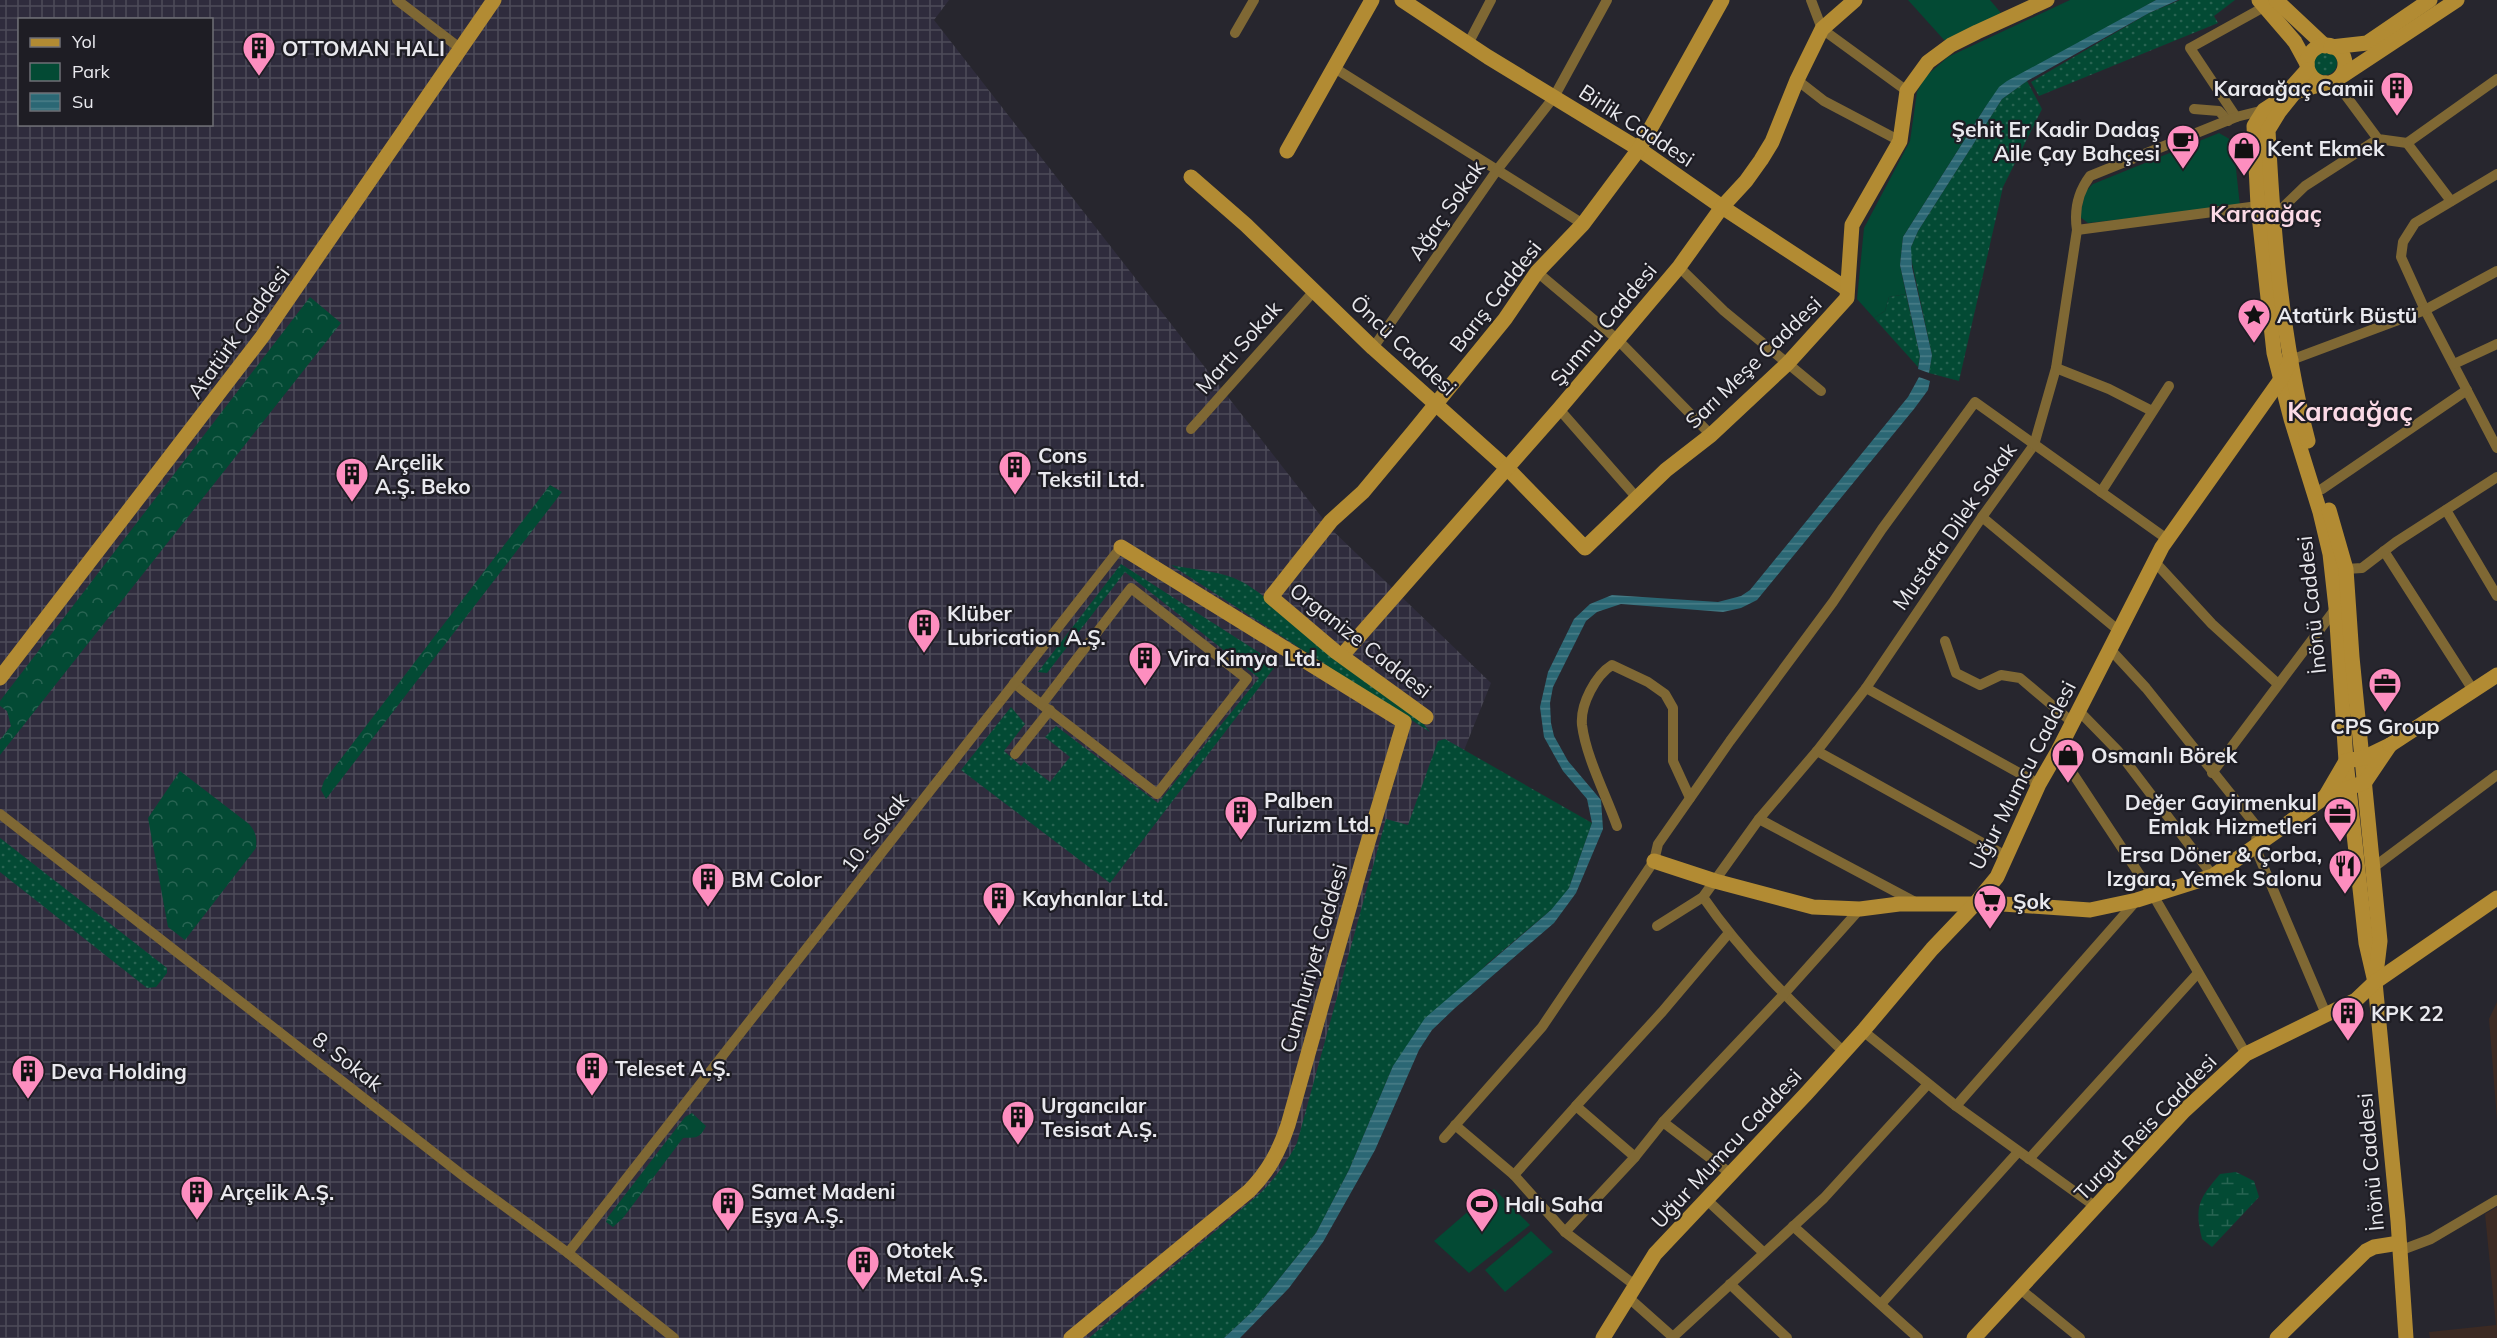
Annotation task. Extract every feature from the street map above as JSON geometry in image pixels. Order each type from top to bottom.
[{"type":"street","points":[[397,0],[461,49]]},
{"type":"street","name":"Atatürk Caddesi","points":[[0,678],[262,337],[494,0]]},
{"type":"street","points":[[1235,33],[1254,0]]},
{"type":"street","points":[[1287,152],[1372,0]]},
{"type":"street","name":"Birlik Caddesi","points":[[1402,0],[1468,44],[1639,149],[1847,289]]},
{"type":"street","points":[[1468,44],[1491,0]]},
{"type":"street","name":"Ağaç Sokak","points":[[1373,348],[1497,170],[1554,97],[1607,0]]},
{"type":"street","name":"Barış Caddesi","points":[[1271,597],[1331,521],[1363,492],[1436,404],[1505,319],[1537,272],[1583,224],[1639,149],[1722,0]]},
{"type":"street","points":[[1810,0],[1822,29],[1907,91]]},
{"type":"street","name":"Şumnu Caddesi","points":[[1346,651],[1559,409],[1679,267],[1722,207],[1746,181],[1772,142],[1797,80],[1822,29],[1855,0]]},
{"type":"street","name":"Sarı Meşe Caddesi","points":[[1585,548],[1666,470],[1711,435],[1788,363],[1847,298],[1852,225],[1900,141],[1907,91],[1928,62],[1951,45],[2047,0]]},
{"type":"street","points":[[2264,110],[2281,99],[2307,67],[2310,53],[2328,46],[2367,43],[2430,0]]},
{"type":"street","name":"İnönü Caddesi","points":[[2375,982],[2380,941],[2352,657],[2346,569],[2299,406],[2291,360],[2274,216],[2268,130],[2295,92],[2333,81],[2457,0]]},
{"type":"street","points":[[2267,2],[2337,50],[2344,60],[2344,67],[2333,81]]},
{"type":"street","points":[[2267,2],[2295,42],[2314,79],[2333,81],[2378,139]]},
{"type":"street","points":[[2232,119],[2190,48],[2267,2]]},
{"type":"street","points":[[1333,67],[1583,224]]},
{"type":"street","points":[[2274,216],[2305,186],[2378,139],[2407,143],[2497,79]]},
{"type":"street","points":[[1797,80],[1824,101],[1900,141]]},
{"type":"street","points":[[2194,109],[2219,111],[2232,119]]},
{"type":"street","name":"İnönü Caddesi","points":[[2264,110],[2254,126],[2258,207],[2274,353],[2330,554],[2336,608],[2348,789],[2366,943],[2375,982],[2406,1338]]},
{"type":"street","name":"Mustafa Dilek Sokak","points":[[1657,926],[1703,897],[1759,819],[1817,751],[1866,687],[2034,445],[2056,368],[2077,230],[2075,216],[2082,186],[2090,176],[2232,119],[2264,110]]},
{"type":"street","points":[[2407,143],[2451,201]]},
{"type":"street","points":[[2497,174],[2415,223],[2403,242],[2401,257],[2425,310],[2497,448]]},
{"type":"street","name":"Öncü Caddesi","points":[[1191,177],[1246,225],[1373,348],[1507,468],[1585,548]]},
{"type":"street","points":[[2077,230],[2258,207]]},
{"type":"street","points":[[1679,267],[1724,311],[1821,391]]},
{"type":"street","points":[[2291,360],[2425,310],[2497,271]]},
{"type":"street","points":[[1537,272],[1618,340],[1711,435]]},
{"type":"street","name":"Martı Sokak","points":[[1191,429],[1315,290]]},
{"type":"street","points":[[2454,364],[2497,344]]},
{"type":"street","name":"Uğur Mumcu Caddesi","points":[[1603,1338],[1655,1254],[1844,1052],[1997,877],[2039,784],[2058,752],[2154,561],[2281,379],[2291,360]]},
{"type":"street","points":[[2056,368],[2109,389],[2152,411]]},
{"type":"street","points":[[2101,492],[2169,386]]},
{"type":"street","points":[[2322,489],[2467,390]]},
{"type":"street","points":[[1444,1138],[1542,1027],[1654,861],[1658,844],[1975,402],[2168,538]]},
{"type":"street","points":[[1559,409],[1637,498]]},
{"type":"street","points":[[2346,569],[2362,568],[2497,477]]},
{"type":"street","points":[[2446,510],[2497,596]]},
{"type":"street","points":[[1982,517],[2118,630]]},
{"type":"street","name":"10. Sokak","points":[[568,1253],[1121,547]]},
{"type":"street","name":"Cumhuriyet Caddesi","points":[[1071,1338],[1249,1191],[1265,1175],[1272,1163],[1288,1125],[1404,722],[1121,547]]},
{"type":"street","points":[[2384,551],[2473,690]]},
{"type":"street","points":[[2154,561],[2212,624],[2278,684]]},
{"type":"street","points":[[1014,683],[1046,707],[1156,794],[1247,680],[1131,588],[1046,707],[1015,754]]},
{"type":"street","name":"Organize Caddesi","points":[[1271,597],[1336,652],[1426,717]]},
{"type":"street","points":[[2212,773],[2336,608]]},
{"type":"street","points":[[1945,641],[1956,673],[1980,685],[2001,675],[2020,678],[2075,716],[2118,751],[2213,876]]},
{"type":"street","points":[[2109,648],[2146,688],[2258,828],[2255,847],[2326,1014]]},
{"type":"street","points":[[1617,826],[1589,752],[1582,723],[1585,706],[1595,682],[1604,670],[1612,665],[1648,682],[1665,694],[1673,708],[1673,761],[1690,798]]},
{"type":"street","points":[[2325,797],[2346,761],[2363,758],[2390,745],[2497,675]]},
{"type":"street","points":[[1866,687],[2039,784]]},
{"type":"street","points":[[1654,861],[1715,881],[1813,907],[1860,909],[1899,904],[1921,906],[2003,904],[2090,910],[2137,900],[2213,876],[2325,797],[2365,782],[2390,745]]},
{"type":"street","points":[[1817,751],[2008,857]]},
{"type":"street","points":[[2058,752],[2153,895],[2246,1054]]},
{"type":"street","points":[[2374,867],[2497,775]]},
{"type":"street","name":"8. Sokak","points":[[0,814],[466,1178],[568,1253],[674,1338]]},
{"type":"street","points":[[1759,819],[1921,906]]},
{"type":"street","points":[[1703,897],[1728,934],[1784,994],[1844,1052]]},
{"type":"street","name":"Turgut Reis Caddesi","points":[[1974,1338],[2184,1111],[2246,1054],[2356,1000],[2375,982],[2497,898]]},
{"type":"street","points":[[1956,1106],[2137,900]]},
{"type":"street","points":[[1565,1232],[1860,909]]},
{"type":"street","points":[[1514,1175],[1662,1012],[1728,934]]},
{"type":"street","points":[[2029,1159],[2198,973]]},
{"type":"street","points":[[1863,1031],[1956,1106],[2096,1207]]},
{"type":"street","points":[[1455,1125],[1514,1175],[1565,1232],[1633,1292],[1673,1337],[1824,1198],[1929,1084]]},
{"type":"street","points":[[1576,1106],[1635,1158]]},
{"type":"street","points":[[1664,1122],[1731,1174]]},
{"type":"street","points":[[1881,1304],[2018,1152]]},
{"type":"street","points":[[1707,1200],[1763,1252]]},
{"type":"street","points":[[2277,1338],[2366,1251],[2374,1247],[2399,1247],[2432,1239],[2497,1200]]},
{"type":"street","points":[[1793,1226],[1918,1338]]},
{"type":"street","points":[[1730,1284],[1786,1338]]},
{"type":"street","points":[[2019,1289],[2080,1338]]},
{"type":"shaded area","points":[[0,0],[949,0],[934,20],[1331,529],[1491,683],[1376,970],[1301,1193],[1141,1338],[0,1338]]},
{"type":"shaded area","points":[[2497,1002],[2497,1120],[2489,1019]]},
{"type":"shaded area","points":[[2497,1207],[2497,1338],[2430,1338],[2429,1332],[2496,1325],[2485,1214]]},
{"type":"green space","points":[[1908,0],[1990,0],[2001,13],[1945,41]]},
{"type":"green space","points":[[2070,0],[2156,0],[2122,19],[1986,106],[1903,237],[1900,265],[1906,294],[1889,297],[1885,311],[1874,318],[1857,299],[1864,228],[1910,141],[1917,92],[1925,77],[1948,57]]},
{"type":"green space","points":[[2180,0],[2235,0],[2214,16],[2218,23],[2039,96],[2031,82],[2149,13]]},
{"type":"green space","points":[[2325,51],[2334,54],[2337,63],[2334,72],[2325,75],[2316,72],[2313,63],[2316,54]]},
{"type":"green space","points":[[2027,81],[2042,109],[2003,187],[1959,381],[1929,373],[1932,355],[1911,258],[1911,247],[1918,231],[2002,99]]},
{"type":"green space","points":[[2219,133],[2233,141],[2240,206],[2088,223],[2080,217],[2085,192],[2093,184]]},
{"type":"green space","points":[[1906,294],[1920,356],[1918,367],[1874,318],[1885,311],[1889,297]]},
{"type":"green space","points":[[310,297],[341,323],[0,755],[0,740],[11,726],[7,711],[0,706],[0,701]]},
{"type":"green space","points":[[550,485],[562,492],[326,799],[321,790],[324,781]]},
{"type":"green space","points":[[1121,564],[1277,664],[1110,883],[961,770],[1011,707],[1025,724],[1004,751],[1021,766],[1024,762],[1050,782],[1070,757],[1045,737],[1056,726],[1158,803],[1259,678],[1125,572],[1047,673],[1038,672]]},
{"type":"green space","points":[[1171,565],[1219,574],[1246,584],[1268,600],[1329,655],[1396,699],[1430,732]]},
{"type":"green space","points":[[1445,739],[1592,823],[1569,888],[1551,910],[1487,964],[1393,1066],[1349,1170],[1316,1233],[1254,1310],[1224,1338],[1089,1338],[1257,1196],[1274,1178],[1293,1151],[1386,819],[1408,825],[1438,741]]},
{"type":"green space","points":[[180,771],[249,824],[255,832],[256,841],[256,848],[185,940],[168,927],[148,818]]},
{"type":"green space","points":[[0,838],[167,968],[167,973],[156,987],[147,988],[0,872]]},
{"type":"green space","points":[[692,1113],[706,1126],[701,1134],[696,1137],[683,1138],[623,1218],[613,1227],[606,1222],[685,1117]]},
{"type":"green space","points":[[2236,1172],[2254,1181],[2259,1197],[2212,1247],[2202,1239],[2198,1218],[2200,1204],[2207,1190],[2220,1174]]},
{"type":"green space","name":"Halı Saha","points":[[1494,1189],[1530,1225],[1469,1273],[1434,1241]]},
{"type":"green space","name":"Halı Saha","points":[[1531,1231],[1553,1252],[1505,1292],[1485,1270]]},
{"type":"water","points":[[2156,0],[2178,0],[2149,13],[2027,81],[2002,99],[1918,231],[1911,247],[1912,267],[1932,355],[1929,373],[1918,369],[1920,356],[1900,265],[1903,237],[1986,106],[1999,87],[2007,81]]},
{"type":"water","points":[[1919,377],[1930,381],[1928,390],[1757,600],[1741,608],[1723,612],[1621,604],[1597,612],[1586,621],[1553,687],[1550,703],[1554,736],[1568,761],[1601,800],[1603,829],[1576,893],[1554,923],[1432,1030],[1419,1050],[1375,1150],[1323,1242],[1289,1288],[1240,1338],[1224,1338],[1254,1310],[1316,1233],[1349,1170],[1393,1066],[1425,1018],[1551,910],[1569,888],[1592,823],[1587,799],[1563,771],[1544,737],[1540,707],[1548,672],[1574,619],[1590,604],[1612,595],[1718,602],[1741,596],[1750,590],[1908,397]]},
{"type":"place","name":"OTTOMAN HALI","points":[[259,77]]},
{"type":"place","name":"Karaağaç Camii","points":[[2397,117]]},
{"type":"place","name":"Şehit Er Kadir Dadaş Aile Çay Bahçesi","points":[[2183,170]]},
{"type":"place","name":"Kent Ekmek","points":[[2244,177]]},
{"type":"place","name":"Atatürk Büstü","points":[[2254,344]]},
{"type":"place","name":"Cons Tekstil Ltd.","points":[[1015,496]]},
{"type":"place","name":"Arçelik A.Ş. Beko","points":[[352,503]]},
{"type":"place","name":"Klüber Lubrication A.Ş.","points":[[924,654]]},
{"type":"place","name":"Vira Kimya Ltd.","points":[[1145,687]]},
{"type":"place","name":"CPS Group","points":[[2385,713]]},
{"type":"place","name":"Osmanlı Börek","points":[[2068,784]]},
{"type":"place","name":"Palben Turizm Ltd.","points":[[1241,841]]},
{"type":"place","name":"Değer Gayirmenkul Emlak Hizmetleri","points":[[2340,843]]},
{"type":"place","name":"Ersa Döner & Çorba, Izgara, Yemek Salonu","points":[[2345,895]]},
{"type":"place","name":"BM Color","points":[[708,908]]},
{"type":"place","name":"Kayhanlar Ltd.","points":[[999,927]]},
{"type":"place","name":"Şok","points":[[1990,930]]},
{"type":"place","name":"KPK 22","points":[[2348,1042]]},
{"type":"place","name":"Teleset A.Ş.","points":[[592,1097]]},
{"type":"place","name":"Deva Holding","points":[[28,1100]]},
{"type":"place","name":"Urgancılar Tesisat A.Ş.","points":[[1018,1146]]},
{"type":"place","name":"Arçelik A.Ş.","points":[[197,1221]]},
{"type":"place","name":"Samet Madeni Eşya A.Ş.","points":[[728,1232]]},
{"type":"place","name":"Halı Saha","points":[[1482,1233]]},
{"type":"place","name":"Ototek Metal A.Ş.","points":[[863,1291]]},
{"type":"district","name":"Karaağaç","points":[[2266,213]]},
{"type":"district","name":"Karaağaç","points":[[2350,411]]}]
